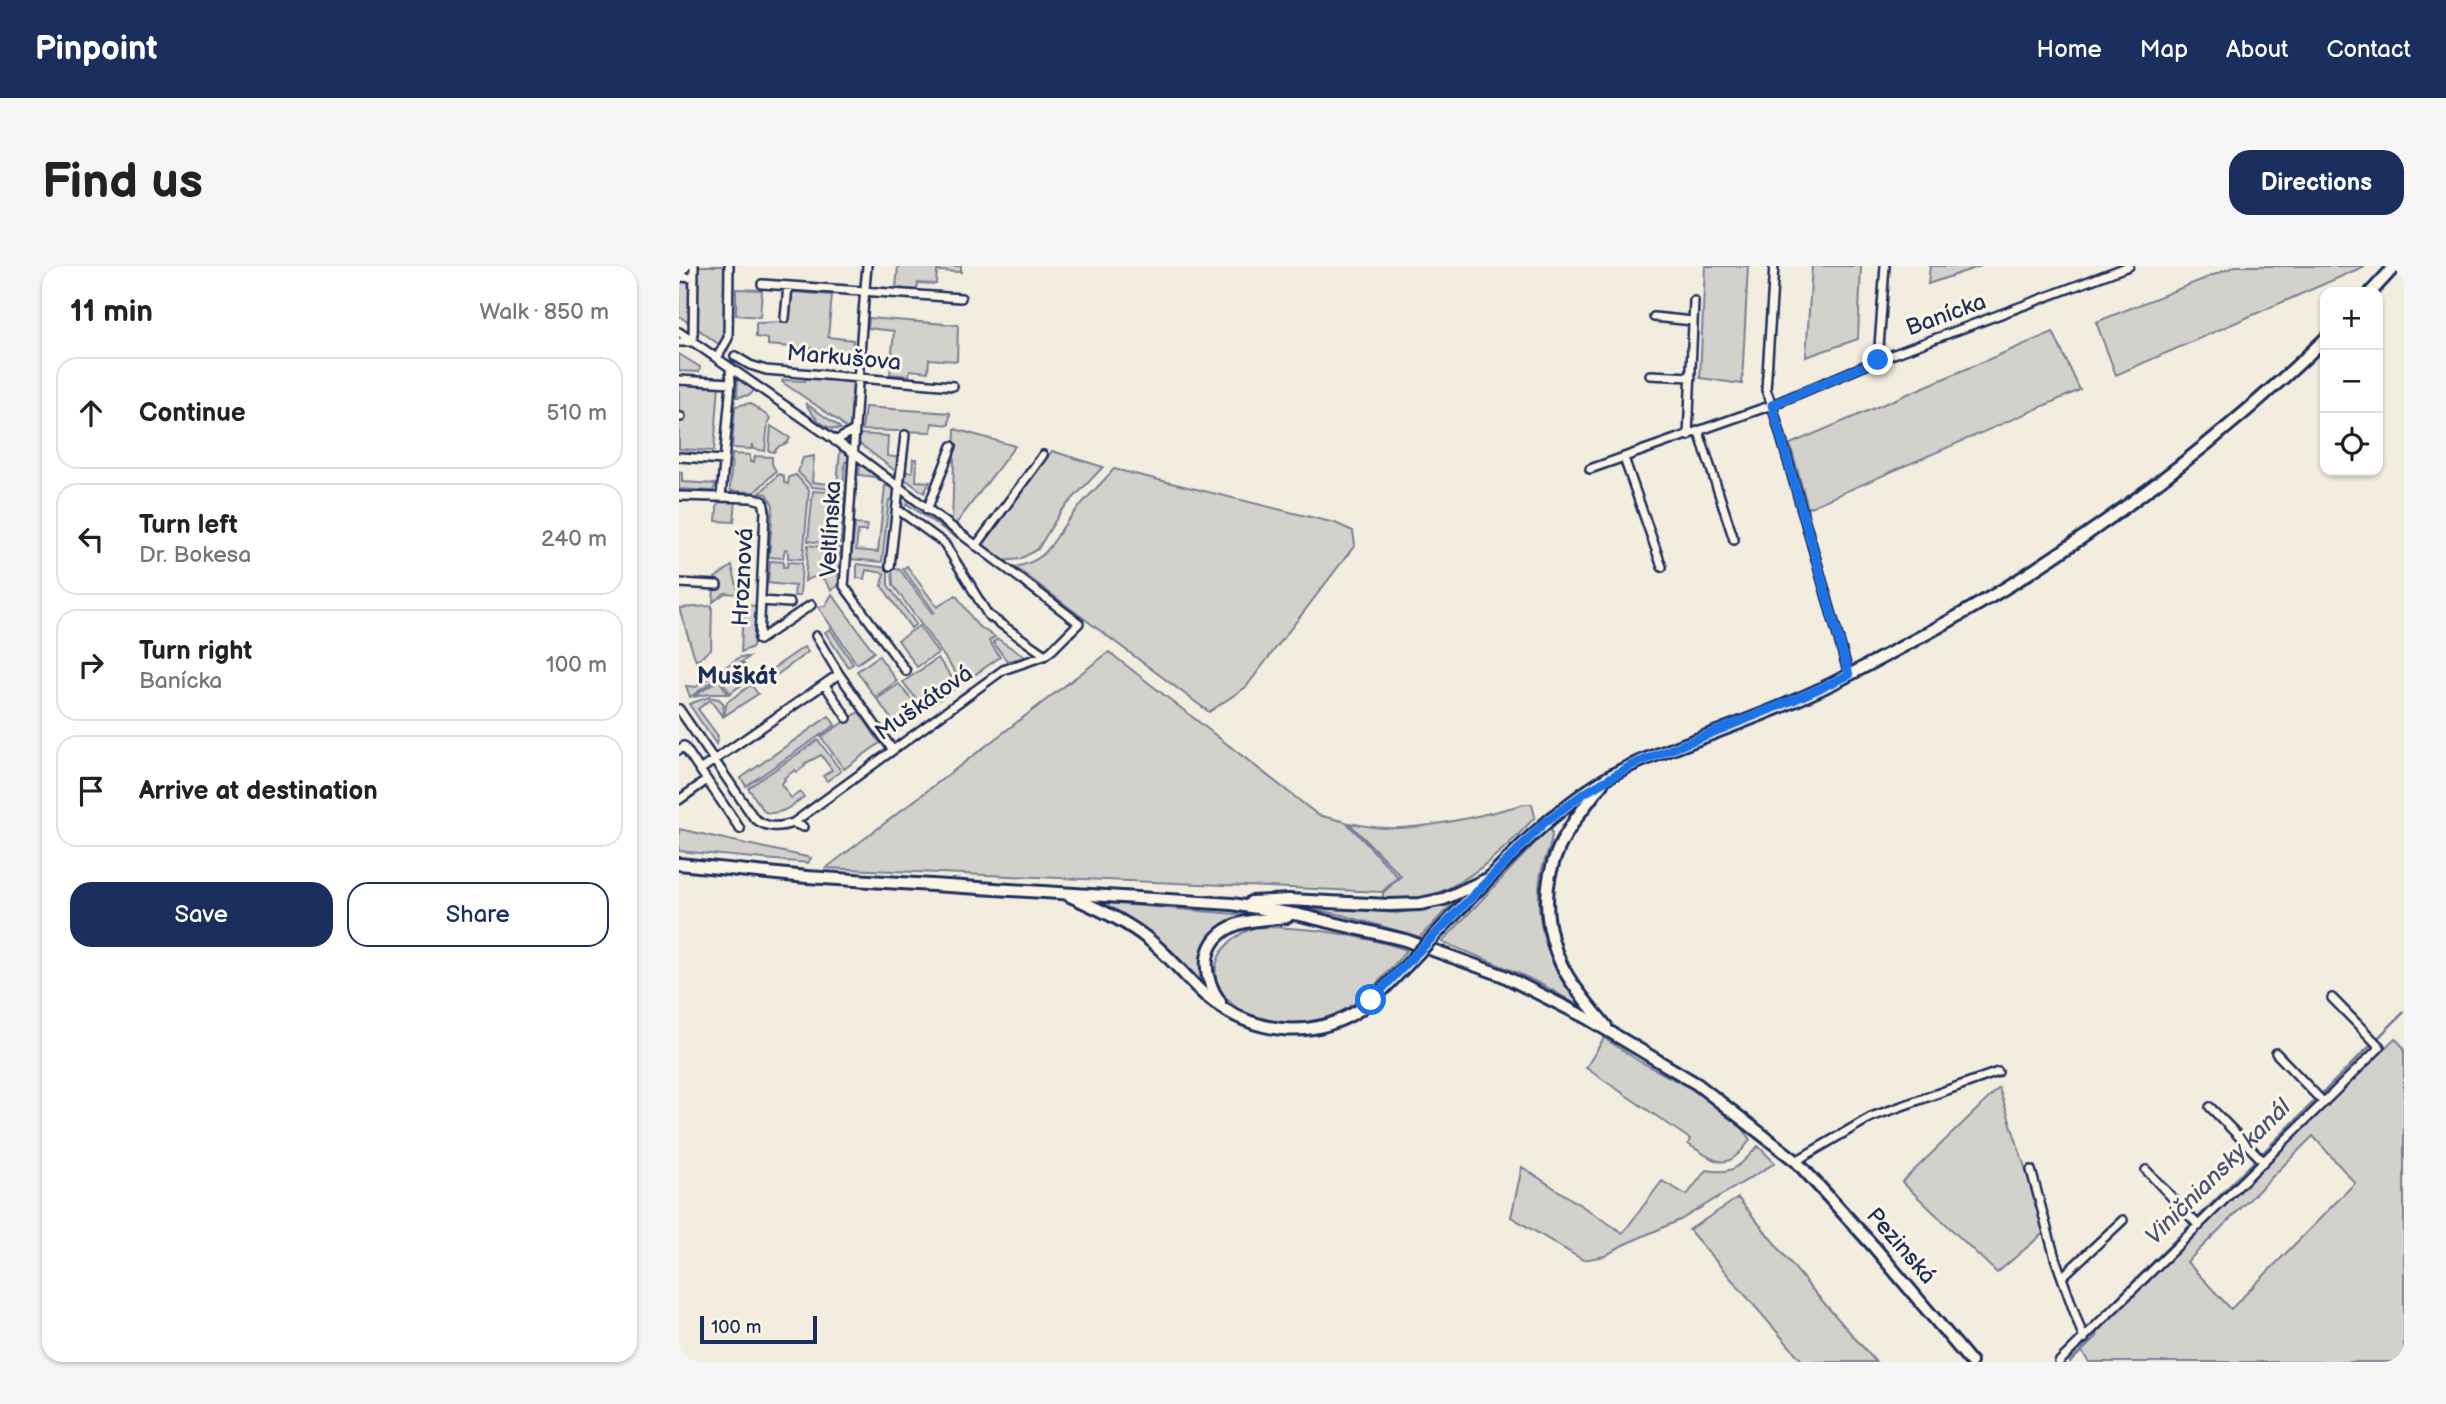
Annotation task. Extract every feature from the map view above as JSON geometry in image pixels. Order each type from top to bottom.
[{"type":"main road","points":[[2376,287],[2395,266]]},
{"type":"main road","points":[[1062,893],[1129,926],[1163,953],[1206,996],[1250,1022],[1273,1029],[1294,1030],[1319,1028],[1336,1022],[1360,1009],[1406,966],[1558,811],[1607,778],[1632,765],[1849,675],[1952,620],[2011,584],[2105,522],[2214,437],[2320,343]]},
{"type":"main road","points":[[1607,778],[1580,812],[1560,844],[1551,869],[1547,905],[1550,934],[1565,973],[1612,1034]]},
{"type":"main road","points":[[679,864],[795,876],[1232,904],[1289,900],[1420,904],[1444,899],[1491,877]]},
{"type":"main road","name":"Pezinská","points":[[1232,904],[1300,915],[1405,940],[1482,968],[1533,989],[1697,1084],[1796,1161],[1875,1248],[1971,1362]]},
{"type":"main road","points":[[1230,1011],[1213,992],[1206,972],[1207,956],[1217,939],[1235,925],[1300,915]]},
{"type":"street","points":[[693,342],[694,266]]},
{"type":"street","points":[[717,358],[728,338],[729,266]]},
{"type":"street","name":"Veltlínska","points":[[866,266],[856,379],[853,430],[855,454],[844,586],[906,671]]},
{"type":"street","points":[[1774,266],[1766,390],[1849,675]]},
{"type":"street","points":[[1878,360],[1885,266]]},
{"type":"street","name":"Banícka","points":[[1590,470],[1772,405],[1878,360],[2129,266]]},
{"type":"street","points":[[679,277],[694,278]]},
{"type":"street","points":[[762,284],[961,298]]},
{"type":"street","points":[[785,318],[788,286]]},
{"type":"street","points":[[1688,436],[1694,301]]},
{"type":"street","points":[[1654,317],[1693,321]]},
{"type":"street","points":[[679,332],[855,454],[976,546],[1043,455]]},
{"type":"street","points":[[679,342],[693,342]]},
{"type":"street","name":"Markušova","points":[[735,356],[766,370],[953,386]]},
{"type":"street","name":"Hroznová","points":[[730,368],[731,383],[720,497],[763,501],[765,511],[759,639],[811,605]]},
{"type":"street","points":[[1650,375],[1691,377]]},
{"type":"street","points":[[679,380],[731,383]]},
{"type":"street","points":[[835,441],[853,430]]},
{"type":"street","points":[[1699,432],[1734,540]]},
{"type":"street","points":[[890,566],[905,435]]},
{"type":"street","points":[[927,510],[952,446]]},
{"type":"street","points":[[679,457],[724,460]]},
{"type":"street","points":[[1624,458],[1662,567]]},
{"type":"street","points":[[679,496],[720,497]]},
{"type":"street","points":[[897,509],[944,543],[988,615],[1045,655]]},
{"type":"street","name":"Muškátová","points":[[793,822],[1003,670],[1045,655],[1079,623],[976,546]]},
{"type":"street","points":[[679,583],[717,585]]},
{"type":"street","points":[[761,601],[790,603]]},
{"type":"street","points":[[816,636],[839,674],[892,749]]},
{"type":"street","points":[[700,770],[839,674]]},
{"type":"street","points":[[825,685],[847,718]]},
{"type":"street","points":[[679,709],[754,818],[761,824],[784,826],[793,822],[803,827]]},
{"type":"street","points":[[679,750],[684,746],[740,829]]},
{"type":"street","points":[[679,800],[707,780]]},
{"type":"street","points":[[2059,1362],[2380,1047],[2332,998]]},
{"type":"street","points":[[2276,1053],[2324,1103]]},
{"type":"street","points":[[1796,1161],[1871,1117],[1998,1072]]},
{"type":"street","points":[[2210,1107],[2264,1162]]},
{"type":"street","points":[[2031,1170],[2055,1258],[2084,1339]]},
{"type":"street","points":[[2146,1170],[2199,1226]]},
{"type":"street","points":[[2061,1277],[2123,1220]]},
{"type":"shaded area","points":[[679,266],[691,266],[692,325],[679,316]]},
{"type":"shaded area","points":[[696,266],[727,266],[726,336],[721,346],[698,329]]},
{"type":"shaded area","points":[[898,266],[961,266],[961,272],[937,271],[936,284],[918,283],[917,290],[896,288]]},
{"type":"shaded area","points":[[1705,266],[1748,266],[1742,384],[1700,378]]},
{"type":"shaded area","points":[[1812,266],[1861,266],[1858,339],[1806,357]]},
{"type":"shaded area","points":[[1930,266],[1981,266],[1928,284]]},
{"type":"shaded area","points":[[2236,266],[2365,266],[2116,375],[2096,322]]},
{"type":"shaded area","points":[[736,289],[762,290],[760,317],[736,315]]},
{"type":"shaded area","points":[[791,292],[832,295],[828,337],[853,340],[852,352],[768,345],[768,339],[756,337],[756,323],[789,322]]},
{"type":"shaded area","points":[[869,318],[958,325],[957,361],[929,359],[928,372],[910,370],[909,376],[890,374],[894,331],[868,328]]},
{"type":"shaded area","points":[[2053,332],[2080,390],[1808,508],[1790,444]]},
{"type":"shaded area","points":[[679,354],[700,367],[699,372],[679,371]]},
{"type":"shaded area","points":[[806,377],[853,381],[851,426],[846,429],[839,421],[782,382],[805,381]]},
{"type":"shaded area","points":[[738,379],[754,390],[750,395],[737,397]]},
{"type":"shaded area","points":[[679,382],[719,385],[714,451],[679,449],[679,420],[683,420],[683,415],[679,415]]},
{"type":"shaded area","points":[[750,403],[770,418],[765,451],[753,449],[752,444],[751,449],[732,448],[735,406]]},
{"type":"shaded area","points":[[805,403],[837,425],[841,429],[824,425]]},
{"type":"shaded area","points":[[865,407],[950,413],[949,425],[932,423],[931,432],[862,430]]},
{"type":"shaded area","points":[[771,426],[790,438],[774,452],[769,451]]},
{"type":"shaded area","points":[[955,429],[1015,446],[955,525],[952,523]]},
{"type":"shaded area","points":[[859,434],[888,436],[887,456],[901,458],[898,473],[859,443]]},
{"type":"shaded area","points":[[840,450],[849,456],[848,462],[845,462],[843,490],[812,487],[798,472],[803,458],[814,456],[812,482],[837,485]]},
{"type":"shaded area","points":[[1052,451],[1103,467],[1061,511],[1038,549],[1020,559],[1002,561],[983,545]]},
{"type":"shaded area","points":[[732,454],[750,455],[750,462],[754,462],[755,456],[772,457],[776,471],[755,492],[732,491]]},
{"type":"shaded area","points":[[913,459],[917,459],[916,481],[930,482],[924,493],[905,479],[906,472],[912,472]]},
{"type":"shaded area","points":[[860,464],[895,488],[894,500],[889,500],[882,562],[851,559],[855,524],[867,525],[866,531],[858,531],[856,550],[878,552],[885,486],[888,486],[875,477],[859,475]]},
{"type":"shaded area","points":[[1114,469],[1335,523],[1353,531],[1355,545],[1246,687],[1209,712],[1015,567],[1027,564],[1044,554],[1073,514]]},
{"type":"shaded area","points":[[679,472],[682,473],[682,482],[716,484],[713,491],[679,489]]},
{"type":"shaded area","points":[[779,474],[784,476],[784,483],[788,484],[789,477],[796,475],[809,490],[803,559],[788,558],[788,550],[785,549],[783,558],[769,557],[773,505],[767,494],[760,493]]},
{"type":"shaded area","points":[[813,491],[845,493],[841,543],[827,543],[828,533],[824,532],[822,543],[808,541]]},
{"type":"shaded area","points":[[901,492],[956,536],[907,504],[902,511],[899,509]]},
{"type":"shaded area","points":[[718,499],[736,499],[734,522],[716,521]]},
{"type":"shaded area","points":[[808,545],[822,547],[822,555],[826,555],[827,547],[840,548],[838,586],[831,590],[824,579],[819,578],[805,581]]},
{"type":"shaded area","points":[[770,561],[784,562],[783,567],[787,567],[788,562],[802,563],[800,596],[794,596],[795,586],[768,583]]},
{"type":"shaded area","points":[[857,564],[888,568],[888,585],[916,624],[911,628],[882,586],[884,573],[866,570],[864,579],[857,578]]},
{"type":"shaded area","points":[[732,566],[739,594],[725,593],[713,602],[715,578]]},
{"type":"shaded area","points":[[907,566],[937,607],[956,595],[977,625],[995,637],[989,641],[1000,657],[963,683],[893,585],[892,568],[900,570],[932,613],[934,612],[903,569]]},
{"type":"shaded area","points":[[832,594],[874,652],[857,664],[818,607],[825,606]]},
{"type":"shaded area","points":[[743,605],[756,606],[753,647],[741,652]]},
{"type":"shaded area","points":[[712,606],[711,649],[696,661],[679,608]]},
{"type":"shaded area","points":[[919,626],[938,653],[917,667],[898,640]]},
{"type":"shaded area","points":[[830,629],[853,664],[848,667],[825,632]]},
{"type":"shaded area","points":[[998,639],[1025,657],[1007,661],[993,642]]},
{"type":"shaded area","points":[[804,647],[808,652],[770,680],[765,674]]},
{"type":"shaded area","points":[[1109,652],[1318,815],[1346,822],[1398,877],[1382,892],[826,868]]},
{"type":"shaded area","points":[[879,656],[897,681],[875,697],[857,671]]},
{"type":"shaded area","points":[[740,657],[749,657],[690,697],[686,686],[696,687]]},
{"type":"shaded area","points":[[938,658],[958,686],[925,710],[903,682]]},
{"type":"shaded area","points":[[743,663],[753,677],[730,693],[721,679]]},
{"type":"shaded area","points":[[719,680],[728,694],[693,697]]},
{"type":"shaded area","points":[[899,684],[922,713],[899,730],[877,699]]},
{"type":"shaded area","points":[[751,685],[758,694],[724,716],[727,702]]},
{"type":"shaded area","points":[[709,697],[719,699],[724,704],[722,716],[710,700],[698,709],[718,736],[716,744],[689,704]]},
{"type":"shaded area","points":[[859,712],[880,743],[844,769],[821,737]]},
{"type":"shaded area","points":[[829,716],[835,725],[746,786],[741,778]]},
{"type":"shaded area","points":[[818,740],[841,771],[827,781],[823,776],[832,770],[821,755],[804,764],[797,772],[795,770],[784,778],[781,784],[791,798],[800,792],[804,797],[781,811],[765,812],[748,788]]},
{"type":"shaded area","points":[[1532,804],[1535,817],[1501,851],[1474,873],[1445,890],[1414,899],[1383,900],[1383,893],[1401,876],[1349,823],[1402,828],[1475,817]]},
{"type":"shaded area","points":[[1551,826],[1552,838],[1541,873],[1539,891],[1542,928],[1562,980],[1584,1010],[1533,980],[1442,942]]},
{"type":"shaded area","points":[[679,829],[811,858],[808,863],[679,851]]},
{"type":"shaded area","points":[[1455,901],[1420,937],[1342,915],[1287,904],[1396,913],[1427,909]]},
{"type":"shaded area","points":[[1096,902],[1259,916],[1230,921],[1213,934],[1204,948],[1200,964],[1201,981],[1166,945],[1140,925]]},
{"type":"shaded area","points":[[1256,927],[1332,932],[1407,950],[1372,988],[1342,1011],[1319,1020],[1279,1022],[1242,1011],[1222,993],[1217,981],[1218,959],[1224,949],[1232,940]]},
{"type":"shaded area","points":[[1604,1038],[1639,1061],[1690,1088],[1739,1122],[1750,1140],[1742,1151],[1727,1161],[1714,1160],[1688,1144],[1690,1139],[1586,1068]]},
{"type":"shaded area","points":[[2395,1038],[2404,1048],[2404,1362],[2089,1362],[2080,1349]],"holes":[[[2313,1136],[2355,1183],[2231,1309],[2187,1262]]]},
{"type":"shaded area","points":[[1999,1088],[2046,1231],[1997,1273],[1902,1182]]},
{"type":"shaded area","points":[[1758,1146],[1775,1163],[1680,1220],[1623,1245],[1605,1256],[1583,1260],[1511,1217],[1522,1167],[1623,1233],[1662,1181],[1687,1195],[1706,1170],[1730,1170]]},
{"type":"shaded area","points":[[1738,1198],[1810,1287],[1876,1362],[1803,1362],[1689,1230]]},
{"type":"waterway","name":"Viničniansky kanál","points":[[2070,1362],[2097,1336],[2095,1320],[2404,1012]]},
{"type":"district","name":"Muškát","points":[[737,676]]},
{"type":"route","points":[[1371,1000],[1544,823],[1583,794],[1632,765],[1849,675],[1772,405],[1878,360]]}]
